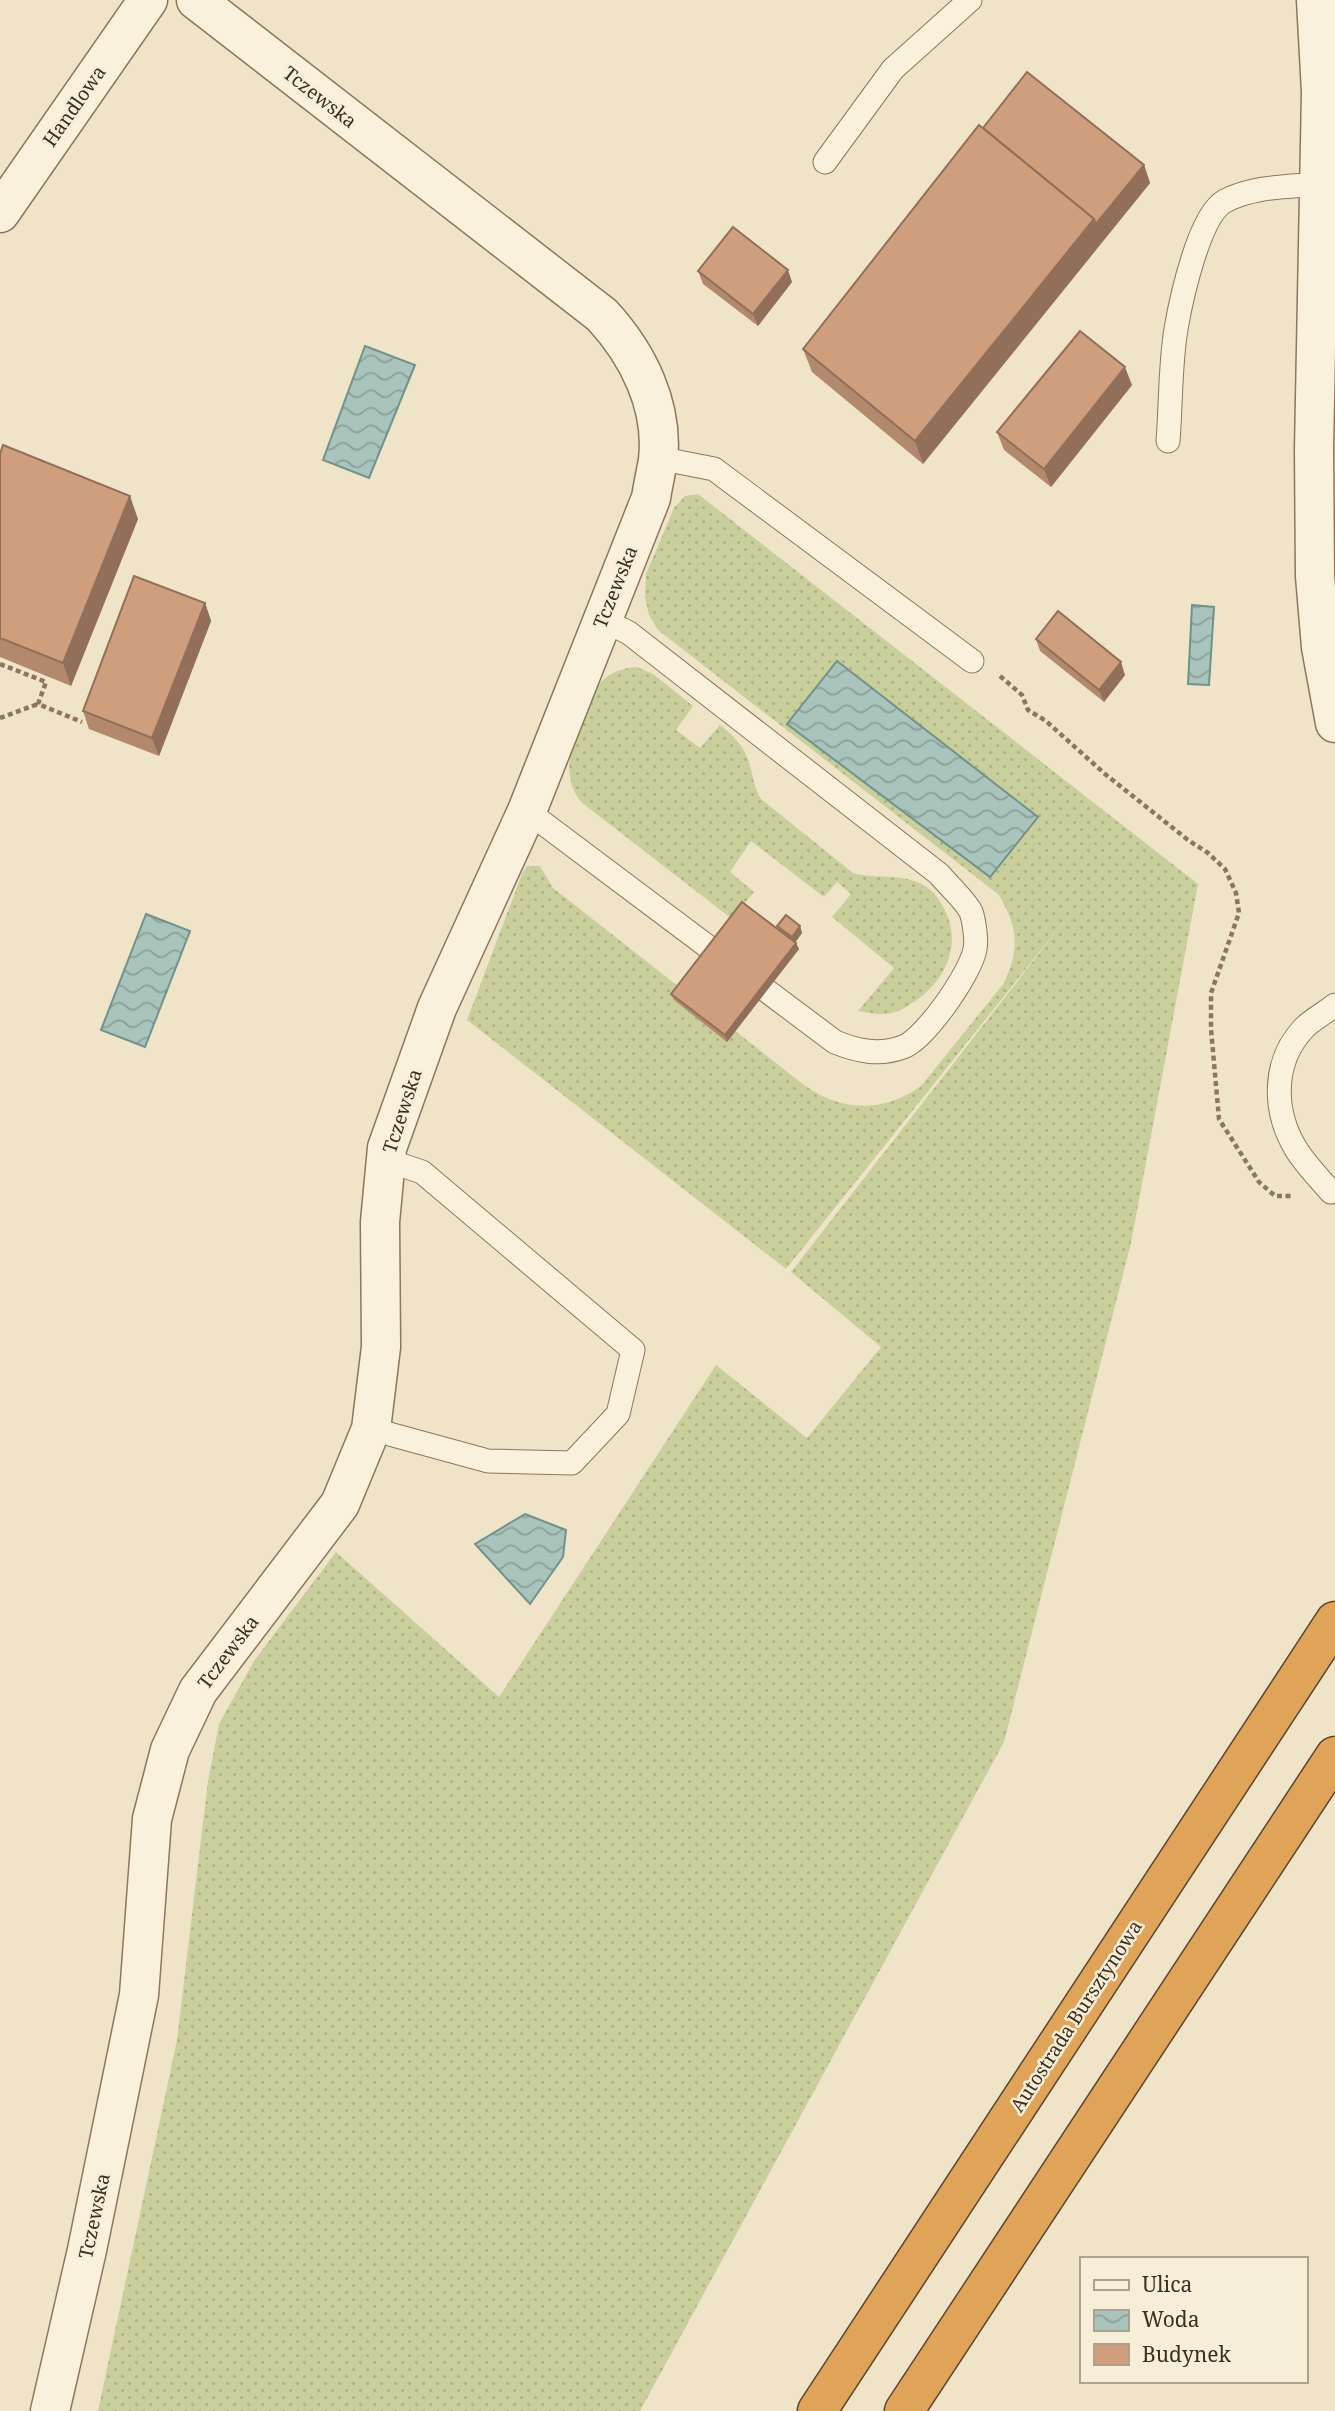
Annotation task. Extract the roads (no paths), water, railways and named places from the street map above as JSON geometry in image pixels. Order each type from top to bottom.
[{"type":"highway","name":"Autostrada Bursztynowa","points":[[817,2411],[1335,1621]]},
{"type":"highway","points":[[904,2411],[1335,1756]]},
{"type":"street","name":"Handlowa","points":[[0,213],[148,0]]},
{"type":"street","name":"Tczewska","points":[[50,2411],[88,2250],[139,1995],[152,1819],[170,1750],[198,1691],[340,1504],[371,1429],[381,1347],[380,1222],[387,1149],[437,1007],[527,811],[651,498],[658,458],[657,419],[637,360],[620,334],[602,315],[196,0]]},
{"type":"street","points":[[1316,0],[1321,92],[1314,450],[1315,576],[1321,647],[1335,723]]},
{"type":"lane","points":[[825,162],[893,69],[970,0]]},
{"type":"lane","points":[[1168,441],[1176,329],[1197,246],[1207,221],[1223,202],[1247,193],[1319,184]]},
{"type":"lane","points":[[658,458],[715,468],[972,662]]},
{"type":"lane","points":[[527,811],[835,1042],[858,1052],[880,1052],[904,1047],[922,1035],[968,972],[976,947],[971,912],[939,874],[629,633],[602,619]]},
{"type":"lane","points":[[1331,1192],[1303,1158],[1283,1123],[1279,1081],[1283,1065],[1297,1037],[1305,1027],[1335,1005]]},
{"type":"lane","points":[[371,1429],[488,1461],[572,1463],[618,1414],[633,1350],[422,1172],[386,1160]]},
{"type":"water","points":[[365,346],[415,365],[369,478],[323,460]]},
{"type":"water","points":[[1192,605],[1214,607],[1209,685],[1188,684]]},
{"type":"water","points":[[837,661],[1038,817],[990,877],[787,724]]},
{"type":"water","points":[[146,914],[190,931],[145,1047],[101,1030]]},
{"type":"water","points":[[525,1514],[566,1530],[563,1557],[530,1604],[475,1544]]}]
